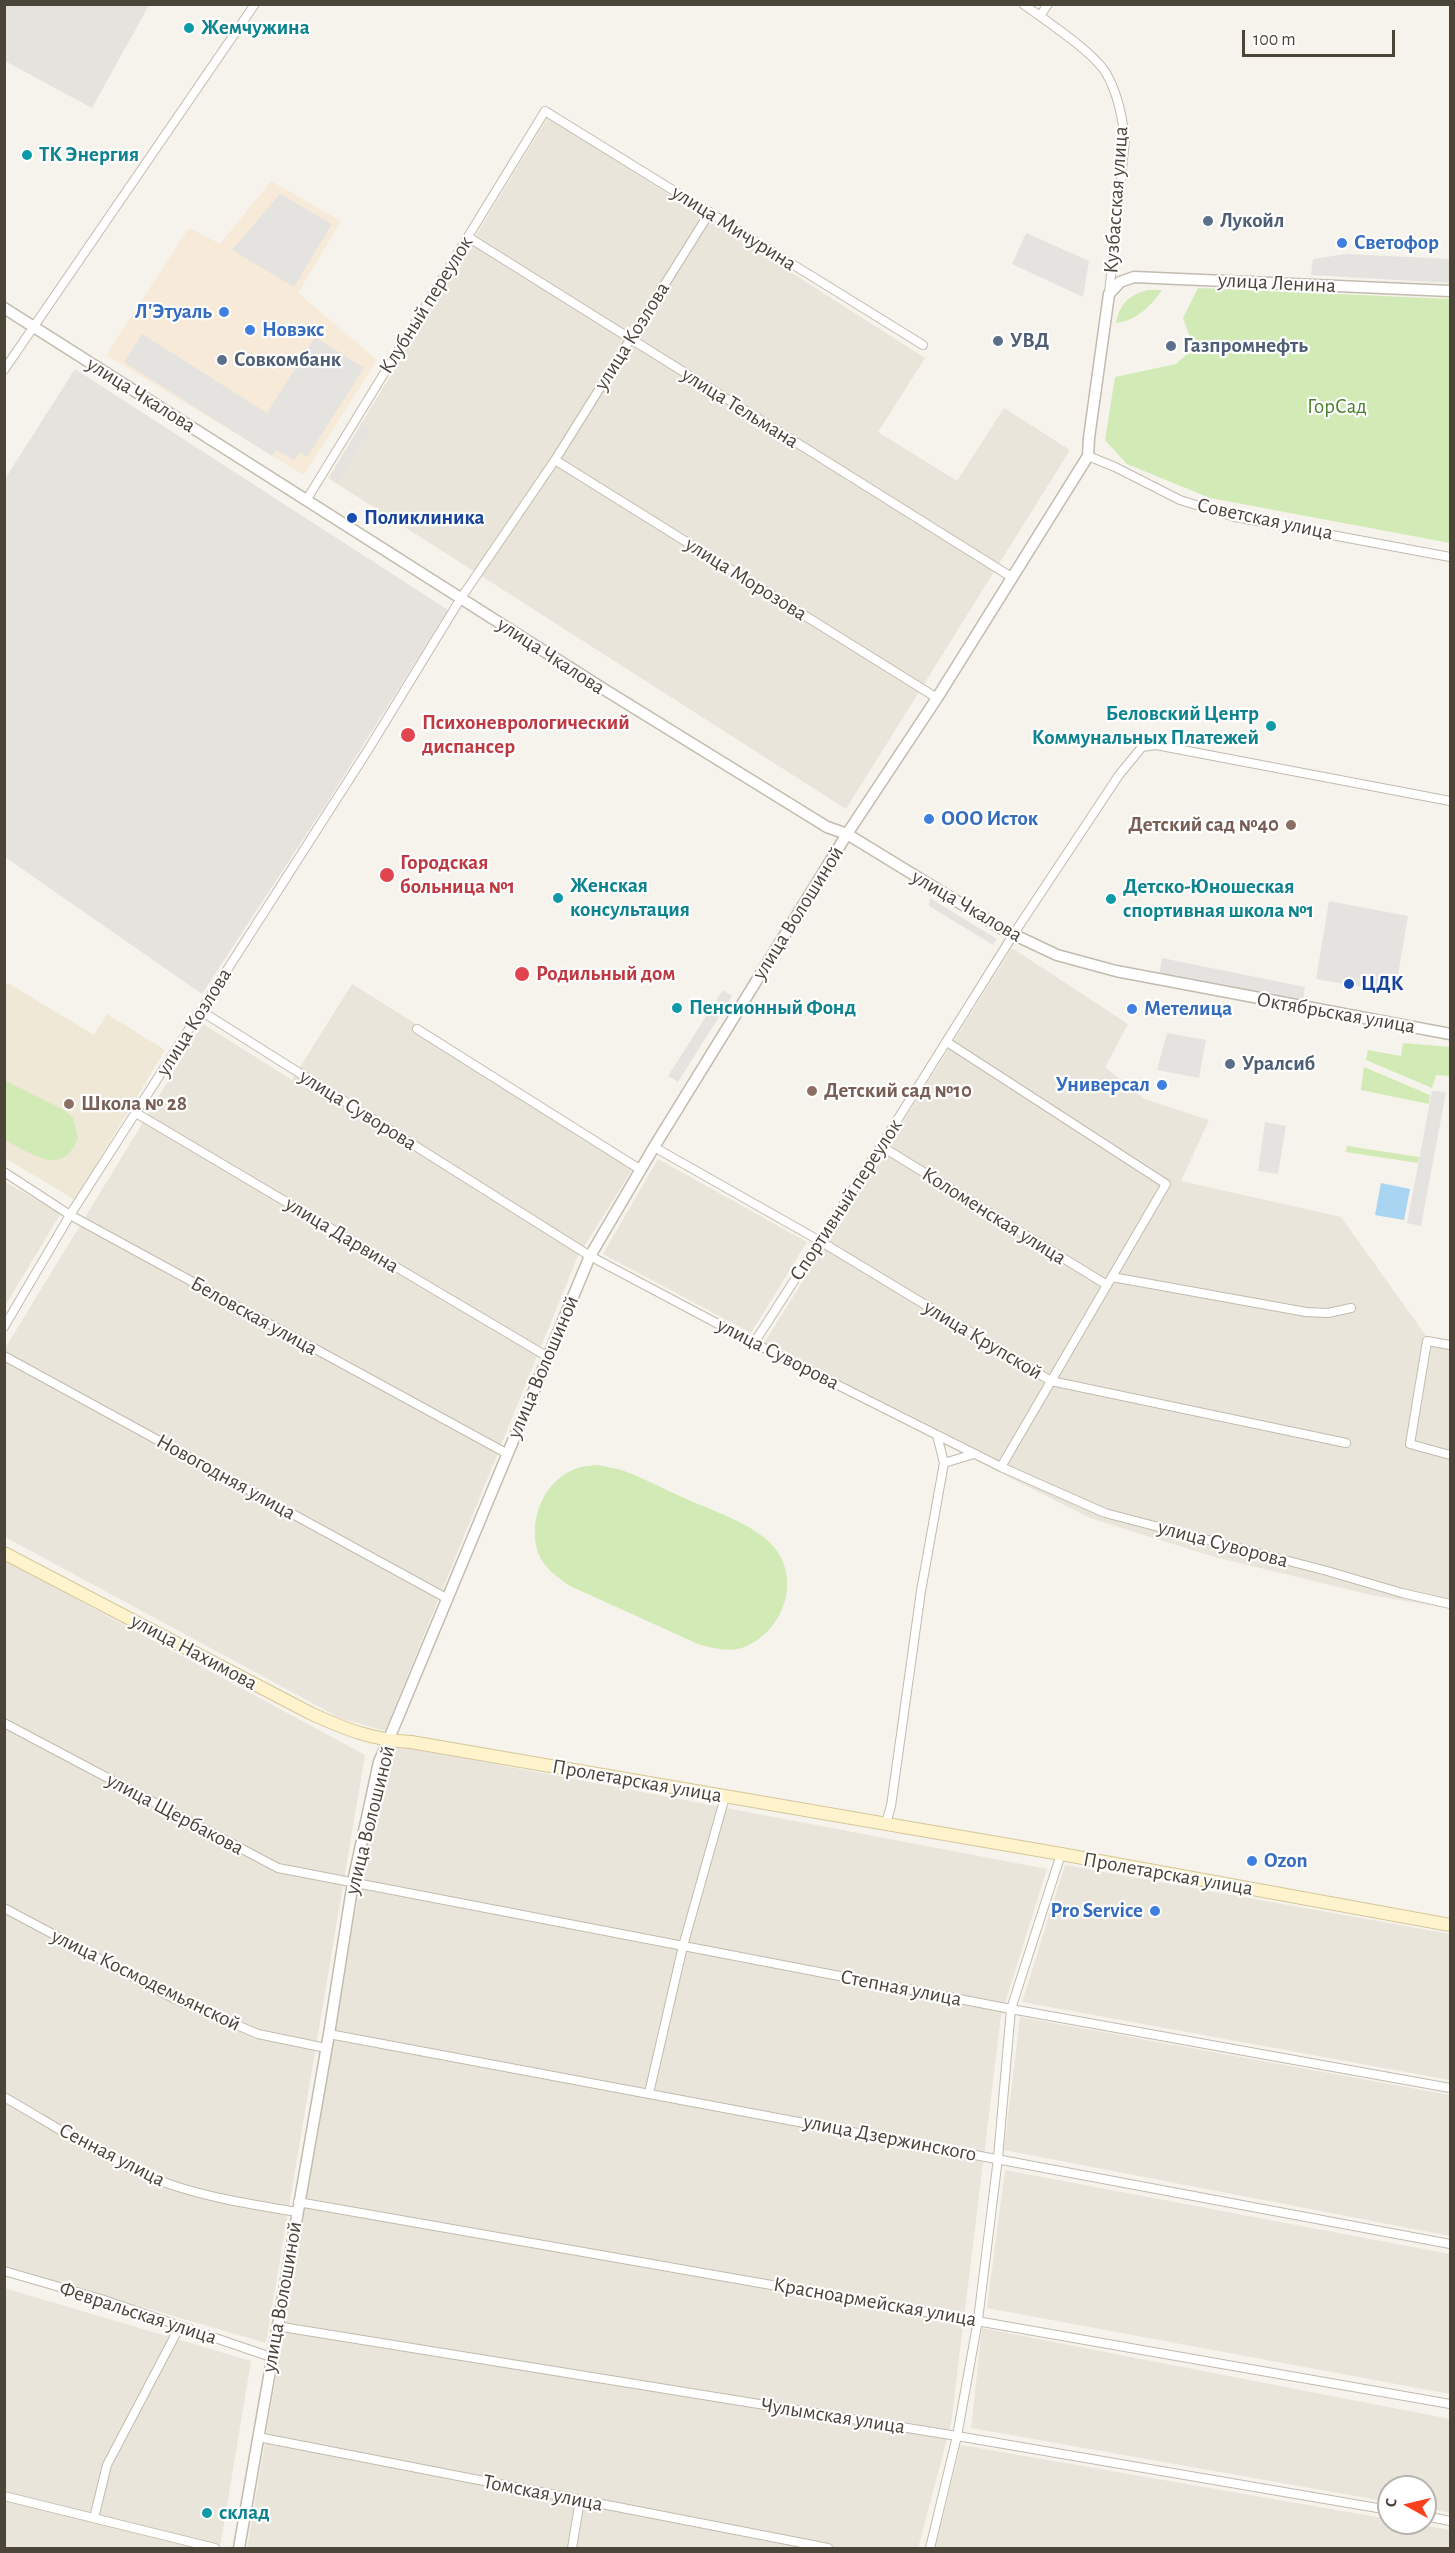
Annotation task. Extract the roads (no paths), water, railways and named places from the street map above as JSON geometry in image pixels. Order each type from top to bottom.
[{"type":"main road","name":"улица Нахимова","points":[[4,1553],[310,1713],[361,1735],[388,1741]]},
{"type":"main road","name":"Пролетарская улица","points":[[388,1741],[411,1742],[886,1823],[1450,1925]]},
{"type":"street","points":[[4,370],[250,15],[255,4]]},
{"type":"street","name":"Кузбасская улица","points":[[1023,4],[1086,52],[1104,70],[1116,93],[1122,115],[1124,144],[1108,294]]},
{"type":"street","points":[[1040,16],[1048,4]]},
{"type":"street","name":"улица Мичурина","points":[[545,111],[922,345]]},
{"type":"street","name":"Клубный переулок","points":[[307,499],[545,111]]},
{"type":"street","name":"улица Козлова","points":[[4,1327],[70,1215],[368,750],[461,598],[555,459],[710,212]]},
{"type":"street","name":"улица Тельмана","points":[[468,237],[1013,578]]},
{"type":"street","name":"улица Ленина","points":[[1108,294],[1119,282],[1134,277],[1450,291]]},
{"type":"street","name":"улица Волошиной","points":[[239,2548],[276,2326],[329,2034],[353,1882],[379,1762],[590,1256],[654,1147],[846,834],[937,698],[1088,456],[1108,294]]},
{"type":"street","name":"улица Чкалова","points":[[4,308],[826,827],[846,834],[1013,935],[1057,955],[1116,971],[1221,992]]},
{"type":"street","name":"Советская улица","points":[[1088,456],[1115,466],[1180,500],[1235,517],[1450,557]]},
{"type":"street","name":"улица Морозова","points":[[555,459],[937,698]]},
{"type":"street","name":"Спортивный переулок","points":[[754,1343],[1013,935],[1119,775],[1142,747],[1156,745],[1450,801]]},
{"type":"street","name":"Октябрьская улица","points":[[1221,992],[1450,1034]]},
{"type":"street","name":"улица Суворова","points":[[201,1011],[590,1256],[754,1343],[1001,1467],[1106,1513],[1450,1604]]},
{"type":"street","points":[[417,1029],[641,1170]]},
{"type":"street","points":[[947,1042],[1166,1184],[1001,1467]]},
{"type":"street","name":"улица Дарвина","points":[[136,1113],[548,1357]]},
{"type":"street","name":"Коломенская улица","points":[[881,1146],[1109,1281],[1306,1312],[1328,1313],[1351,1308]]},
{"type":"street","name":"улица Крупской","points":[[654,1147],[820,1241],[1051,1381],[1346,1443]]},
{"type":"street","name":"Беловская улица","points":[[4,1172],[70,1215],[506,1453]]},
{"type":"street","points":[[1450,1346],[1427,1341],[1410,1444],[1450,1455]]},
{"type":"street","name":"Новогодняя улица","points":[[4,1356],[448,1599]]},
{"type":"street","points":[[886,1823],[891,1806],[921,1591],[944,1463],[937,1435]]},
{"type":"street","points":[[944,1463],[974,1454]]},
{"type":"street","name":"улица Щербакова","points":[[4,1723],[278,1868],[353,1882]]},
{"type":"street","points":[[649,2093],[683,1946],[725,1797]]},
{"type":"street","points":[[930,2548],[957,2436],[978,2320],[998,2158],[1011,2009],[1061,1854]]},
{"type":"street","name":"Степная улица","points":[[353,1882],[1011,2009],[1450,2088]]},
{"type":"street","name":"улица Космодемьянской","points":[[4,1908],[176,1999],[258,2034],[326,2048]]},
{"type":"street","name":"улица Дзержинского","points":[[329,2034],[1450,2244]]},
{"type":"street","name":"Сенная улица","points":[[4,2097],[106,2155],[156,2179],[205,2194],[298,2207]]},
{"type":"street","name":"Красноармейская улица","points":[[298,2207],[978,2320],[1450,2404]]},
{"type":"street","name":"Февральская улица","points":[[4,2271],[101,2300],[271,2357]]},
{"type":"street","points":[[94,2518],[107,2465],[180,2326]]},
{"type":"street","name":"Чулымская улица","points":[[276,2326],[957,2436],[1377,2508]]},
{"type":"street","name":"Томская улица","points":[[258,2437],[828,2548]]},
{"type":"street","points":[[4,2496],[215,2548]]},
{"type":"street","points":[[572,2548],[580,2500]]},
{"type":"water","points":[[1381,1183],[1410,1189],[1404,1220],[1375,1215]]},
{"type":"place","name":"Жемчужина","points":[[189,28]]},
{"type":"place","name":"ТК Энергия","points":[[27,155]]},
{"type":"place","name":"Лукойл","points":[[1208,221]]},
{"type":"place","name":"Светофор","points":[[1342,243]]},
{"type":"place","name":"Л'Этуаль","points":[[224,312]]},
{"type":"place","name":"Новэкс","points":[[250,330]]},
{"type":"place","name":"УВД","points":[[998,341]]},
{"type":"place","name":"Газпромнефть","points":[[1171,346]]},
{"type":"place","name":"Совкомбанк","points":[[222,360]]},
{"type":"place","name":"Поликлиника","points":[[352,518]]},
{"type":"place","name":"Беловский Центр Коммунальных Платежей","points":[[1271,726]]},
{"type":"place","name":"Психоневрологический диспансер","points":[[408,735]]},
{"type":"place","name":"ООО Исток","points":[[929,819]]},
{"type":"place","name":"Детский сад №40","points":[[1291,825]]},
{"type":"place","name":"Городская больница №1","points":[[387,875]]},
{"type":"place","name":"Женская консультация","points":[[558,898]]},
{"type":"place","name":"Детско-Юношеская спортивная школа №1","points":[[1111,899]]},
{"type":"place","name":"Родильный дом","points":[[522,974]]},
{"type":"place","name":"ЦДК","points":[[1349,984]]},
{"type":"place","name":"Пенсионный Фонд","points":[[677,1008]]},
{"type":"place","name":"Метелица","points":[[1132,1009]]},
{"type":"place","name":"Уралсиб","points":[[1230,1064]]},
{"type":"place","name":"Универсал","points":[[1162,1085]]},
{"type":"place","name":"Детский сад №10","points":[[812,1091]]},
{"type":"place","name":"Школа № 28","points":[[69,1104]]},
{"type":"place","name":"Ozon","points":[[1252,1861]]},
{"type":"place","name":"Pro Service","points":[[1155,1911]]},
{"type":"place","name":"склад","points":[[207,2513]]},
{"type":"park label","name":"ГорСад","points":[[1337,407]]}]
